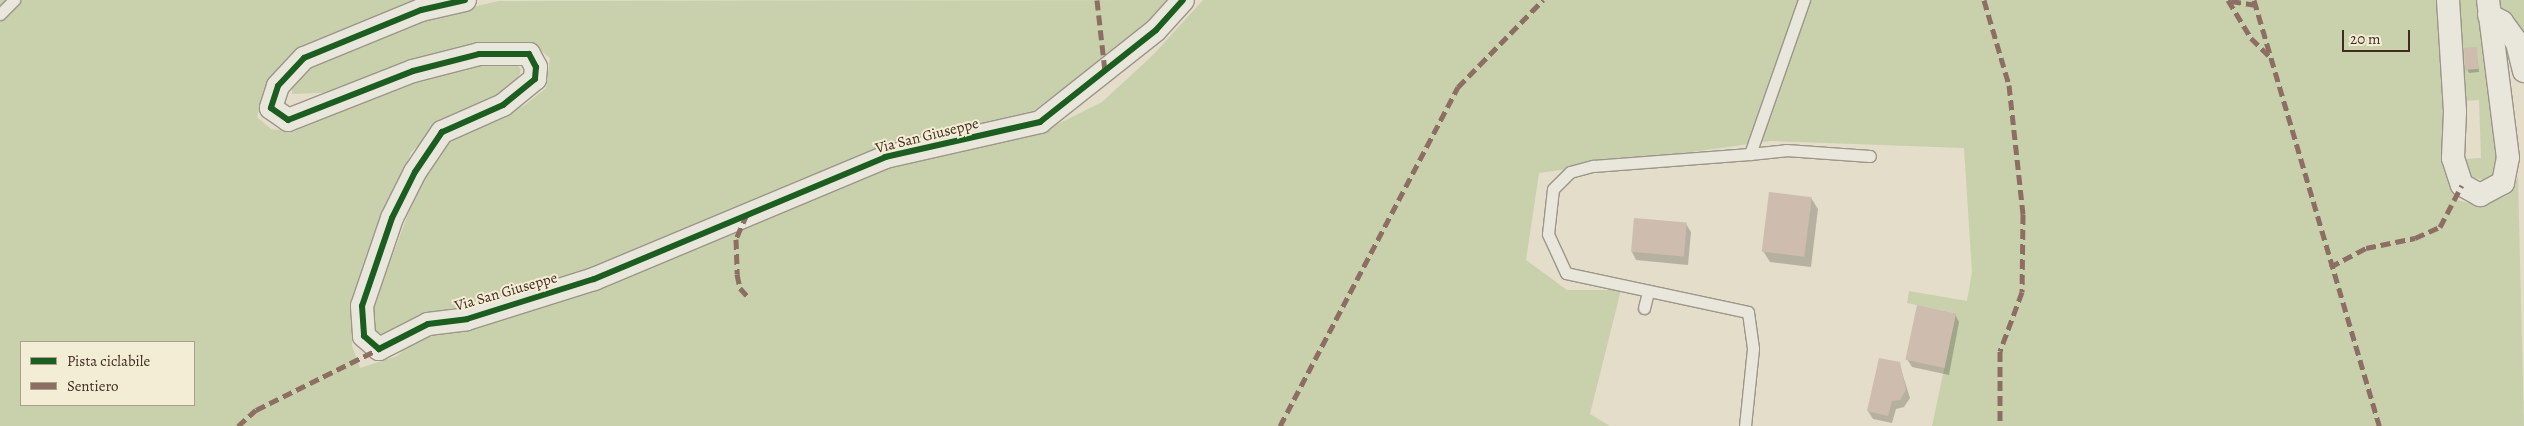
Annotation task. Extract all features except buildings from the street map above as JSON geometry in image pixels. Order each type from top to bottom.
[{"type":"street","name":"Via San Giuseppe","points":[[466,0],[421,10],[304,58],[278,86],[271,108],[288,120],[413,71],[479,54],[529,54],[536,67],[535,79],[503,105],[442,132],[415,172],[392,218],[362,306],[364,336],[379,349],[428,324],[467,319],[594,279],[886,156],[1040,122],[1156,30],[1183,0]]},
{"type":"street","points":[[2448,0],[2455,112],[2453,158],[2462,185],[2480,195],[2503,183],[2508,158],[2488,7]]},
{"type":"street","points":[[2488,7],[2517,43],[2524,71]]},
{"type":"lane","points":[[0,14],[14,0]]},
{"type":"lane","points":[[1750,154],[1804,0]]},
{"type":"lane","points":[[1746,426],[1753,348],[1748,312],[1566,273],[1548,234],[1553,189],[1570,172],[1593,166],[1786,150],[1870,156]]},
{"type":"lane","points":[[1644,308],[1648,292]]},
{"type":"green space","points":[[0,0],[430,0],[266,86],[257,117],[271,129],[293,132],[363,96],[426,74],[511,60],[521,69],[516,86],[466,108],[411,152],[353,323],[352,346],[360,368],[397,356],[412,342],[591,291],[820,190],[915,160],[1042,132],[1102,102],[1153,55],[1203,0],[2436,0],[2449,182],[2457,200],[2480,206],[2508,195],[2518,177],[2524,426],[1932,426],[1956,313],[1907,303],[1909,291],[1967,301],[1972,272],[1964,148],[1771,141],[1539,173],[1526,260],[1567,290],[1621,290],[1590,414],[1610,426],[0,426]]},
{"type":"green space","points":[[1170,0],[1145,26],[1028,115],[585,272],[431,314],[387,338],[375,330],[369,316],[417,191],[442,145],[525,105],[546,88],[550,58],[530,42],[494,44],[343,92],[292,94],[292,84],[309,65],[407,22],[499,1]]},
{"type":"green space","points":[[2455,0],[2479,0],[2499,129],[2497,172],[2489,181],[2471,177],[2464,159],[2481,158],[2479,100],[2462,101]]},
{"type":"green space","points":[[2499,0],[2524,0],[2524,36],[2498,8]]},
{"type":"marked path","points":[[1097,0],[1105,71]]},
{"type":"marked path","points":[[1280,426],[1458,87],[1543,0]]},
{"type":"marked path","points":[[1984,0],[2009,85],[2023,214],[2022,292],[2000,351],[2000,426]]},
{"type":"marked path","points":[[2228,0],[2251,38],[2270,57]]},
{"type":"marked path","points":[[2254,0],[2379,426]]},
{"type":"marked path","points":[[2231,1],[2255,5]]},
{"type":"marked path","points":[[2330,267],[2366,248],[2415,238],[2440,227],[2462,185]]},
{"type":"marked path","points":[[747,214],[736,239],[737,274],[740,288],[749,298]]},
{"type":"marked path","points":[[238,426],[256,410],[379,349]]},
{"type":"cycle path","points":[[465,0],[421,10],[304,58],[278,86],[271,108],[288,120],[413,71],[479,54],[529,54],[536,67],[535,79],[503,105],[442,132],[415,172],[392,218],[362,306],[364,336],[379,349],[428,324],[467,319],[594,279],[885,157],[1040,122],[1156,30],[1183,0]]}]
